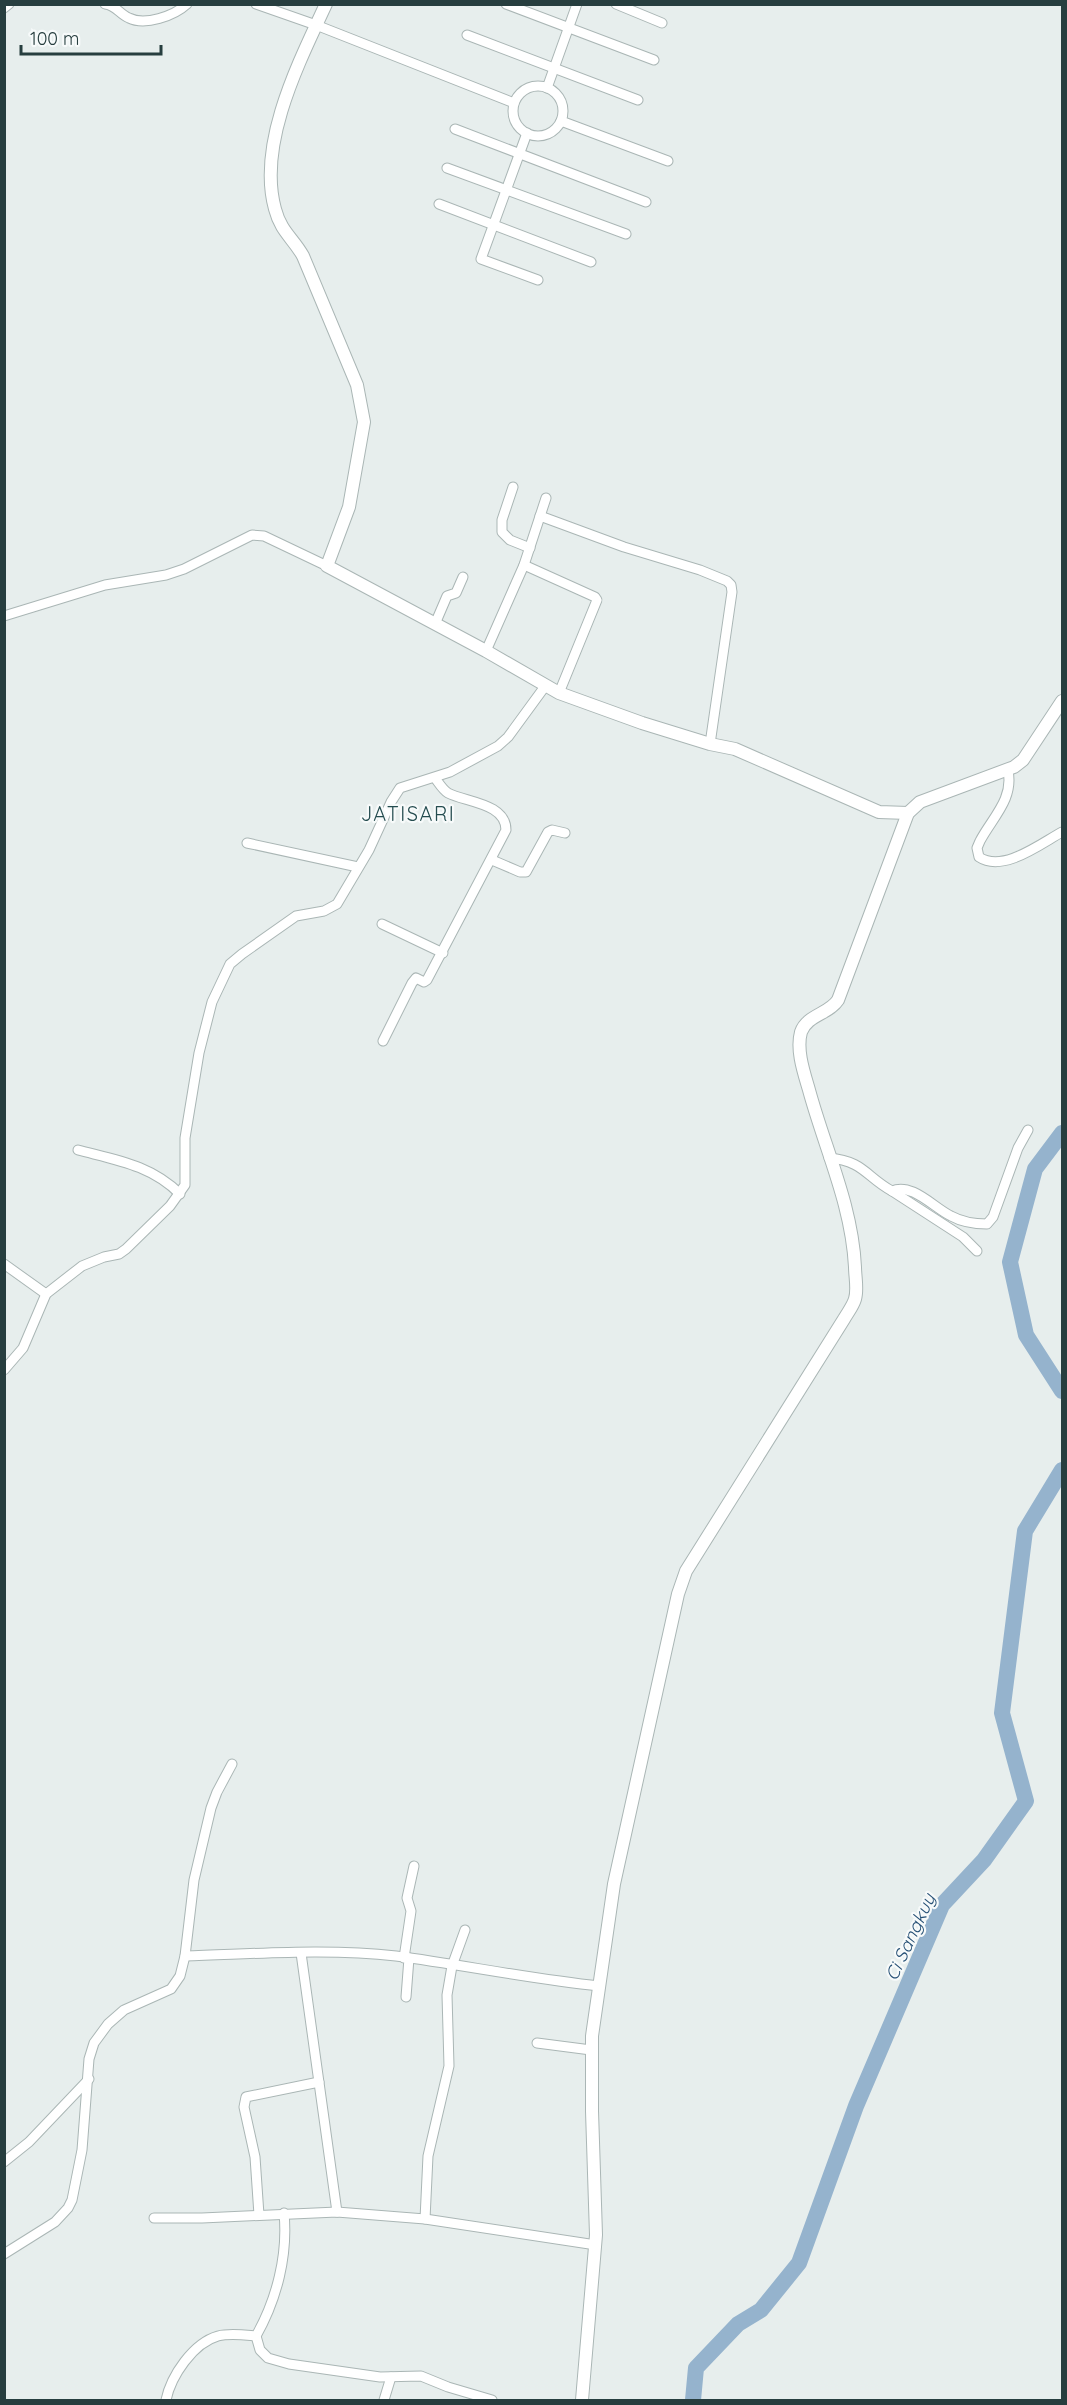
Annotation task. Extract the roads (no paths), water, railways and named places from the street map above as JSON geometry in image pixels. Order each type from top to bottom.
[{"type":"street","points":[[4,8],[9,4]]},
{"type":"street","points":[[105,4],[116,8],[127,18],[142,21],[176,12],[187,4]]},
{"type":"street","points":[[256,4],[316,25],[514,103]]},
{"type":"street","points":[[326,4],[286,96],[274,146],[271,182],[275,210],[280,224],[303,256],[357,385],[363,414],[363,429],[350,500],[327,566]]},
{"type":"street","points":[[506,4],[654,60]]},
{"type":"street","points":[[547,88],[577,4]]},
{"type":"street","points":[[616,4],[662,23]]},
{"type":"street","points":[[467,34],[638,100]]},
{"type":"street","points":[[536,86],[547,88],[560,99],[564,113],[559,126],[547,135],[533,136],[520,129],[513,117],[514,103],[523,91],[536,86]]},
{"type":"street","points":[[561,121],[668,162]]},
{"type":"street","points":[[455,129],[646,202]]},
{"type":"street","points":[[527,133],[481,259],[538,280]]},
{"type":"street","points":[[447,168],[626,234]]},
{"type":"street","points":[[438,204],[591,262]]},
{"type":"street","points":[[513,487],[502,520],[502,532],[510,540],[530,548]]},
{"type":"street","points":[[486,651],[524,565],[546,498]]},
{"type":"street","points":[[540,516],[624,547],[700,570],[727,581],[731,585],[732,592],[710,744]]},
{"type":"street","points":[[4,616],[105,585],[166,575],[184,569],[252,535],[264,536],[327,566],[559,693],[642,723],[710,744],[735,749],[879,812],[908,813]]},
{"type":"street","points":[[524,565],[597,600],[559,693]]},
{"type":"street","points":[[435,624],[447,596],[456,593],[463,577]]},
{"type":"street","points":[[4,1370],[23,1348],[46,1294],[82,1266],[119,1254],[126,1249],[180,1194],[186,1179],[185,1138],[199,1056],[212,1002],[230,964],[296,916],[324,911],[337,904],[400,788],[435,778],[471,762],[504,741],[546,685]]},
{"type":"street","points":[[582,2400],[588,2313],[596,2245],[591,2050],[620,1857],[683,1578],[844,1319],[855,1297],[854,1251],[848,1209],[829,1158],[802,1063],[801,1034],[808,1023],[835,1005],[838,1000],[908,813],[920,802],[1008,771],[1023,760],[1062,701]]},
{"type":"street","points":[[1008,771],[1011,782],[1008,794],[980,841],[977,848],[979,856],[995,863],[1009,860],[1062,832]]},
{"type":"street","points":[[383,1041],[412,983],[416,978],[423,982],[426,981],[506,830],[505,821],[484,805],[447,792],[435,778]]},
{"type":"street","points":[[492,860],[520,872],[526,872],[548,832],[552,830],[565,833]]},
{"type":"street","points":[[247,843],[358,867]]},
{"type":"street","points":[[382,924],[442,953]]},
{"type":"street","points":[[892,1191],[898,1188],[907,1190],[952,1217],[967,1222],[987,1224],[993,1217],[1018,1148],[1028,1130]]},
{"type":"street","points":[[78,1150],[120,1160],[150,1172],[163,1178],[180,1194]]},
{"type":"street","points":[[829,1158],[849,1161],[860,1166],[892,1191],[963,1237],[978,1251]]},
{"type":"street","points":[[4,1264],[46,1294]]},
{"type":"street","points":[[4,2254],[55,2222],[72,2200],[82,2150],[90,2054],[98,2037],[124,2010],[142,2000],[165,1992],[176,1984],[185,1956],[194,1880],[211,1808],[232,1764]]},
{"type":"street","points":[[406,1996],[411,1911],[407,1898],[414,1866]]},
{"type":"street","points":[[425,2219],[428,2156],[449,2066],[447,1995],[452,1966],[465,1930]]},
{"type":"street","points":[[301,1953],[337,2211]]},
{"type":"street","points":[[185,1956],[362,1954],[407,1958],[599,1986]]},
{"type":"street","points":[[537,2043],[591,2050]]},
{"type":"street","points":[[4,2162],[29,2142],[88,2079]]},
{"type":"street","points":[[259,2215],[258,2186],[244,2107],[246,2097],[319,2082]]},
{"type":"street","points":[[154,2218],[202,2218],[337,2211],[425,2219],[596,2245]]},
{"type":"street","points":[[284,2213],[286,2236],[274,2299],[271,2310],[256,2336],[260,2350],[267,2358],[289,2364],[391,2378],[421,2376],[492,2400]]},
{"type":"street","points":[[166,2400],[181,2368],[197,2348],[209,2340],[226,2335],[256,2336]]},
{"type":"street","points":[[384,2400],[391,2378]]},
{"type":"waterway","name":"Ci Sangkuy","points":[[1062,1133],[1035,1169],[1010,1262],[1026,1335],[1062,1391]]},
{"type":"waterway","name":"Ci Sangkuy","points":[[693,2400],[696,2368],[738,2324],[761,2310],[799,2263],[856,2106],[942,1905],[984,1860],[1026,1801],[1002,1713],[1025,1531],[1062,1470]]},
{"type":"district","name":"JATISARI","points":[[408,813]]}]
